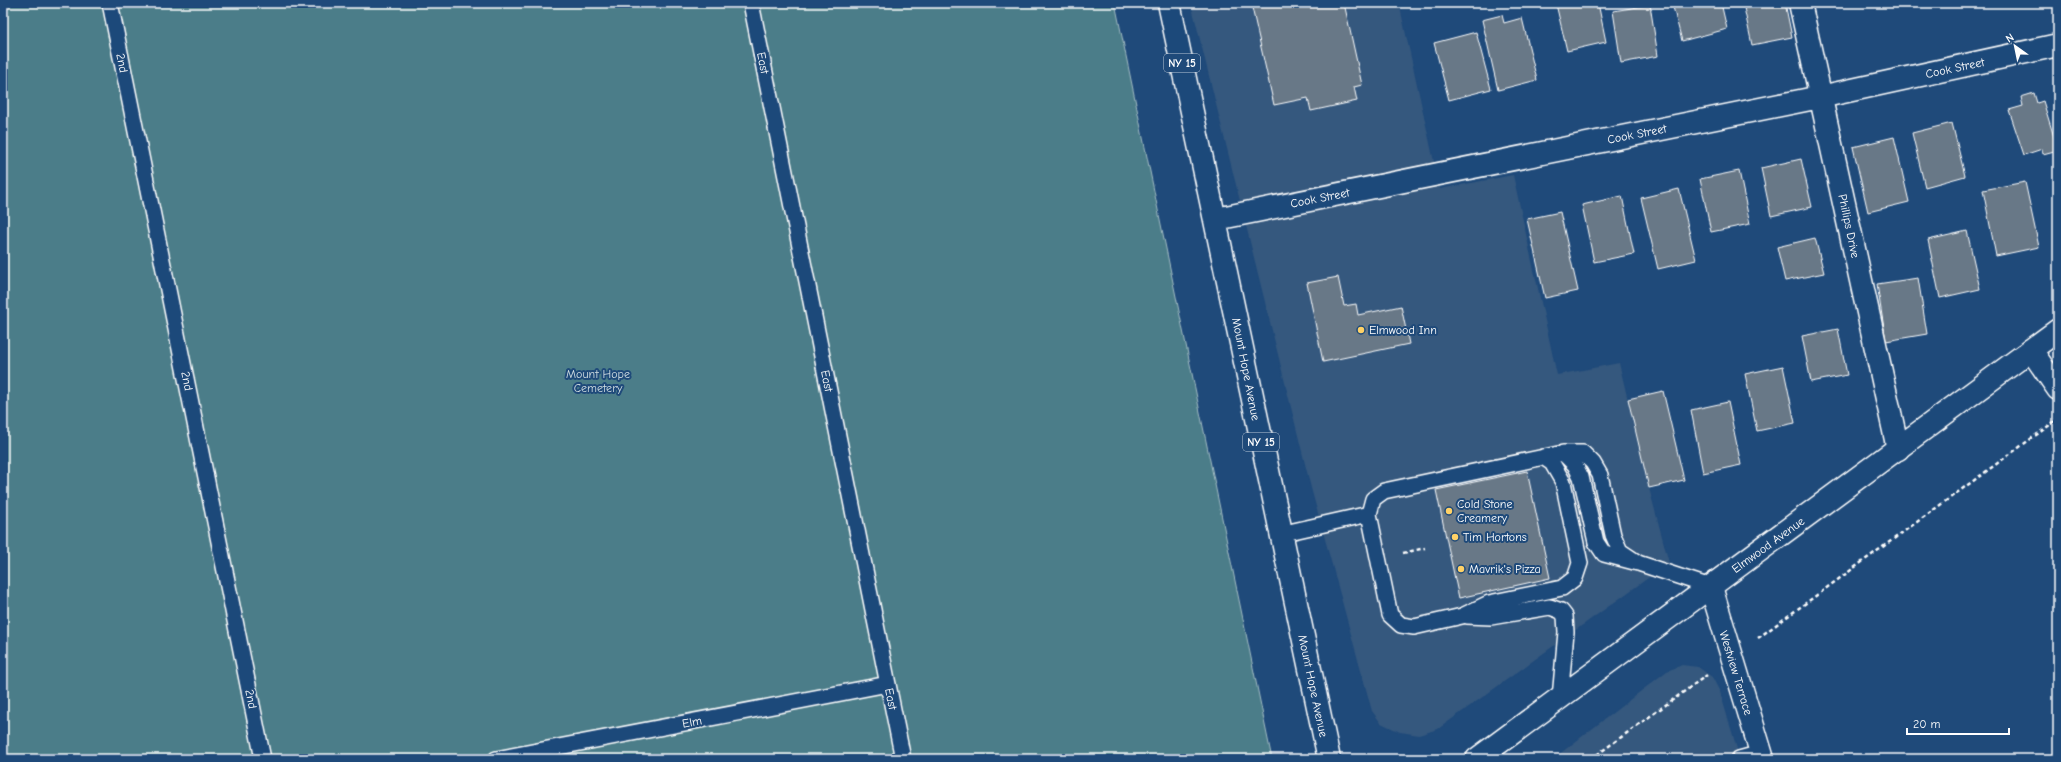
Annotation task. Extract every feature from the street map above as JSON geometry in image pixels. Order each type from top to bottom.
[{"type":"street","name":"Mount Hope Avenue","points":[[1169,3],[1216,219],[1280,534],[1329,759]]},
{"type":"street","name":"Phillips Drive","points":[[1800,3],[1898,449]]},
{"type":"street","name":"Cook Street","points":[[1216,219],[1820,97],[2058,45]]},
{"type":"street","name":"Elmwood Avenue","points":[[1477,759],[2058,330]]},
{"type":"street","points":[[2031,350],[2058,389]]},
{"type":"street","name":"Westview Terrace","points":[[1711,587],[1762,756]]},
{"type":"lane","name":"2nd","points":[[110,3],[263,759]]},
{"type":"lane","name":"East","points":[[751,3],[903,759]]},
{"type":"lane","points":[[1543,457],[1552,463],[1563,482],[1580,563],[1575,578],[1562,588],[1489,604],[1462,616],[1414,627],[1401,625],[1390,615],[1369,514],[1373,499],[1384,491],[1543,457],[1563,453],[1575,466],[1581,477],[1596,542],[1604,554],[1638,563],[1711,587]]},
{"type":"lane","points":[[1280,534],[1369,514]]},
{"type":"lane","points":[[1462,616],[1491,617],[1550,607],[1561,611],[1565,616],[1566,632],[1560,698]]},
{"type":"lane","name":"Elm","points":[[496,759],[888,684]]},
{"type":"lane","points":[[1739,759],[1762,756]]},
{"type":"path","points":[[1591,759],[2058,419]]},
{"type":"path","points":[[1396,554],[1425,548]]},
{"type":"shaded area","points":[[1191,3],[1399,3],[1440,189],[1513,175],[1557,375],[1619,363],[1649,488],[1669,563],[1438,729],[1419,735],[1400,732],[1381,723],[1372,711],[1311,488]]},
{"type":"shaded area","points":[[1682,665],[1698,667],[1712,677],[1720,692],[1740,759],[1553,759],[1667,671]]},
{"type":"green space","name":"Mount Hope Cemetery","points":[[3,3],[1115,3],[1272,759],[3,759]]},
{"type":"building","points":[[1251,3],[1344,3],[1362,85],[1354,87],[1357,101],[1311,111],[1308,98],[1274,105]]},
{"type":"building","points":[[1598,3],[1606,42],[1567,51],[1556,4]]},
{"type":"building","points":[[1672,3],[1721,3],[1727,29],[1682,41]]},
{"type":"building","points":[[1743,3],[1785,3],[1792,37],[1752,45]]},
{"type":"building","points":[[1650,5],[1658,56],[1621,63],[1613,11]]},
{"type":"building","points":[[1502,15],[1504,23],[1522,18],[1537,80],[1498,90],[1482,20]]},
{"type":"building","points":[[1476,32],[1491,89],[1449,100],[1434,43]]},
{"type":"building","points":[[2034,93],[2037,103],[2043,101],[2058,150],[2043,154],[2042,149],[2024,155],[2009,110],[2023,106],[2021,97]]},
{"type":"building","points":[[1952,123],[1965,176],[1925,187],[1912,133]]},
{"type":"building","points":[[1894,137],[1909,202],[1868,212],[1853,147]]},
{"type":"building","points":[[1801,159],[1812,207],[1771,216],[1761,168]]},
{"type":"building","points":[[1739,171],[1750,224],[1711,232],[1700,179]]},
{"type":"building","points":[[2025,182],[2039,247],[1996,256],[1983,190]]},
{"type":"building","points":[[1679,189],[1696,260],[1658,269],[1641,198]]},
{"type":"building","points":[[1622,196],[1634,254],[1594,262],[1582,205]]},
{"type":"building","points":[[1560,212],[1578,291],[1545,298],[1527,219]]},
{"type":"building","points":[[1967,231],[1980,289],[1940,298],[1928,240]]},
{"type":"building","points":[[1815,238],[1824,273],[1785,281],[1777,247]]},
{"type":"building","name":"Elmwood Inn","points":[[1338,277],[1344,306],[1356,304],[1358,315],[1401,306],[1409,344],[1323,362],[1307,283]]},
{"type":"building","points":[[1918,278],[1927,334],[1886,341],[1877,284]]},
{"type":"building","points":[[1838,329],[1847,375],[1811,382],[1802,336]]},
{"type":"building","points":[[1783,366],[1795,423],[1757,431],[1745,374]]},
{"type":"building","points":[[1663,391],[1684,480],[1649,488],[1628,399]]},
{"type":"building","points":[[1728,402],[1741,465],[1703,473],[1691,410]]},
{"type":"building","points":[[1527,471],[1550,578],[1459,598],[1436,490]]},
{"type":"place","name":"Elmwood Inn","points":[[1361,330]]},
{"type":"place","name":"Cold Stone Creamery","points":[[1449,511]]},
{"type":"place","name":"Tim Hortons","points":[[1455,537]]},
{"type":"place","name":"Mavrik's Pizza","points":[[1461,569]]}]
